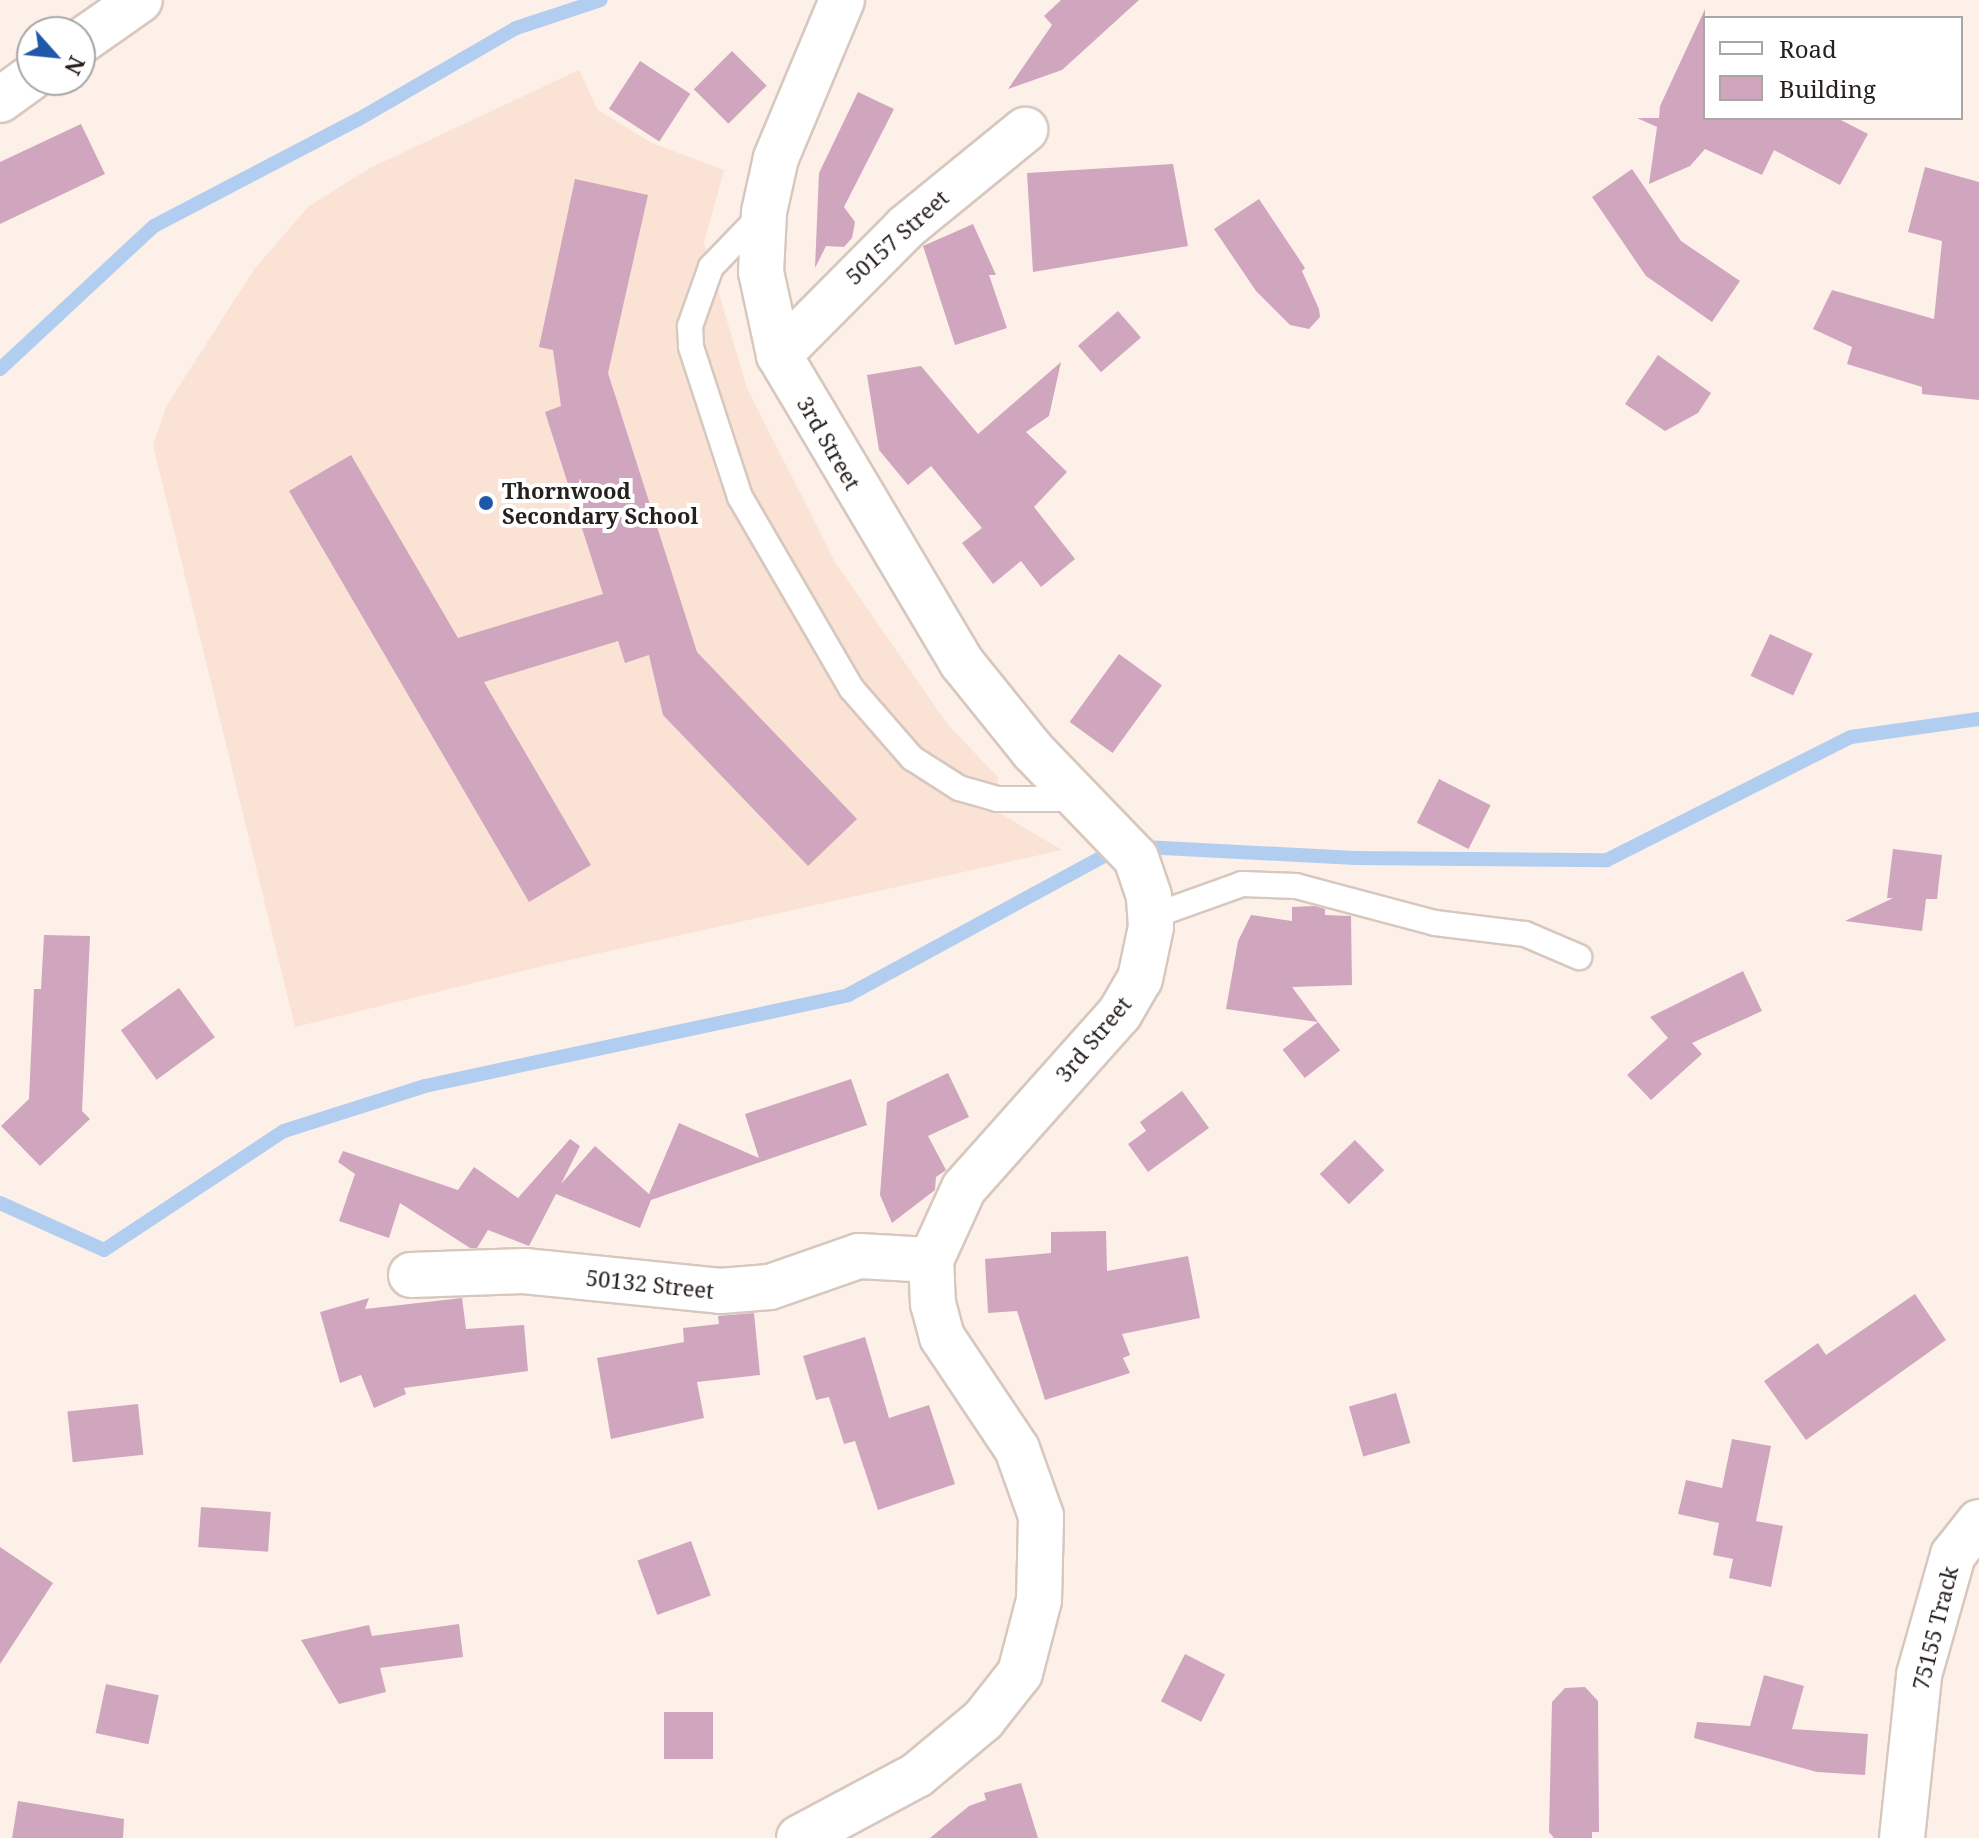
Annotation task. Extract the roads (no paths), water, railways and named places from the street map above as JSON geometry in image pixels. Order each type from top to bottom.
[{"type":"street","points":[[96,31],[140,0]]},
{"type":"street","name":"3rd Street","points":[[842,0],[776,158],[764,212],[761,272],[779,355],[962,663],[1079,799],[1136,858],[1149,896],[1150,917],[1140,979],[1120,1013],[964,1188],[931,1260]]},
{"type":"street","name":"50157 Street","points":[[779,355],[841,287],[906,227],[1025,130]]},
{"type":"street","name":"50132 Street","points":[[411,1275],[524,1271],[720,1291],[770,1287],[859,1256],[931,1260]]},
{"type":"street","points":[[799,1838],[917,1775],[983,1720],[1020,1673],[1033,1638],[1041,1516],[1017,1449],[942,1337],[931,1260]]},
{"type":"street","name":"75155 Track","points":[[1902,1838],[1919,1675],[1948,1568],[1979,1522]]},
{"type":"lane","points":[[764,212],[711,267],[690,326],[691,347],[740,497],[851,688],[912,758],[959,788],[997,799],[1079,799]]},
{"type":"lane","points":[[1150,917],[1242,884],[1296,886],[1435,923],[1525,934],[1579,957]]},
{"type":"waterway","points":[[0,369],[154,226],[359,119],[516,28],[601,0]]},
{"type":"waterway","points":[[1144,847],[1356,858],[1607,860],[1851,737],[1979,719]]},
{"type":"waterway","points":[[0,1203],[104,1250],[284,1131],[425,1086],[848,995],[1102,857]]},
{"type":"place","name":"Thornwood Secondary School","points":[[486,503]]}]
